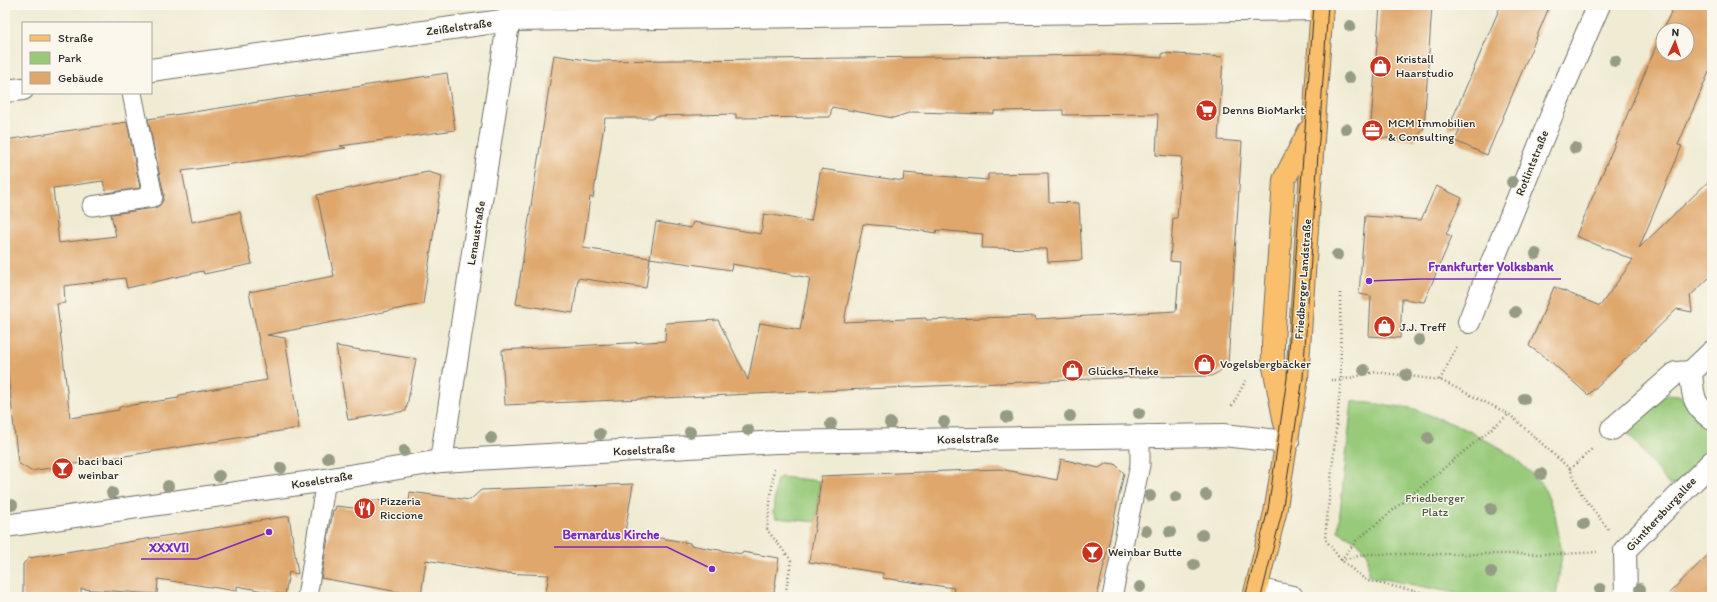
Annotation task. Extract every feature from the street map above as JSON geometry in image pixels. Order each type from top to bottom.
[{"type":"main road","name":"Friedberger Landstraße","points":[[1255,593],[1275,513],[1288,442],[1297,378],[1322,7]]},
{"type":"street","name":"Rotlintstraße","points":[[1469,322],[1557,102],[1599,5]]},
{"type":"street","name":"Zeißelstraße","points":[[152,70],[510,12],[1322,7]]},
{"type":"street","name":"Lenaustraße","points":[[440,461],[510,12]]},
{"type":"street","points":[[5,91],[22,88]]},
{"type":"street","points":[[1612,429],[1676,373],[1691,372],[1712,352]]},
{"type":"street","points":[[1691,372],[1693,395],[1700,410],[1712,419]]},
{"type":"street","name":"Koselstraße","points":[[5,526],[326,480],[440,461],[776,442],[1224,435],[1288,442]]},
{"type":"street","name":"Günthersburgallee","points":[[1626,597],[1624,550],[1712,462]]},
{"type":"street","points":[[1255,593],[1292,597]]},
{"type":"lane","points":[[92,206],[153,197],[132,94]]},
{"type":"lane","points":[[1112,597],[1140,465],[1140,437]]},
{"type":"lane","points":[[307,597],[326,480]]},
{"type":"path","points":[[1340,293],[1341,380],[1325,539],[1340,560],[1367,581],[1445,597]]},
{"type":"path","points":[[1440,380],[1469,322]]},
{"type":"path","points":[[1331,380],[1341,380],[1376,372],[1440,380],[1509,414],[1570,469],[1582,495],[1624,550]]},
{"type":"path","points":[[1232,406],[1248,376]]},
{"type":"path","points":[[1340,560],[1356,541],[1509,414]]},
{"type":"path","points":[[776,442],[767,530],[791,560],[785,597]]},
{"type":"path","points":[[1340,560],[1368,554],[1562,554],[1624,550]]},
{"type":"green space","points":[[1667,394],[1679,395],[1712,430],[1712,450],[1678,484],[1669,485],[1626,430]]},
{"type":"green space","name":"Friedberger Platz","points":[[1352,401],[1412,408],[1461,427],[1514,457],[1543,485],[1555,514],[1562,554],[1556,597],[1475,597],[1368,576],[1368,554],[1356,541],[1338,531]]},
{"type":"green space","points":[[780,477],[820,481],[816,522],[776,518],[773,513],[776,481]]},
{"type":"building","points":[[1380,5],[1432,5],[1424,128],[1415,140],[1370,137]]},
{"type":"building","points":[[1501,5],[1550,5],[1487,155],[1455,141],[1462,124],[1448,129]]},
{"type":"building","points":[[1674,5],[1712,5],[1712,65],[1678,145],[1682,146],[1639,248],[1712,178],[1712,275],[1690,296],[1692,312],[1677,309],[1588,395],[1549,360],[1529,346],[1554,287],[1600,306],[1633,260],[1576,236],[1655,49],[1655,62],[1695,62],[1695,22],[1667,22]]},
{"type":"building","points":[[1162,53],[1223,57],[1218,140],[1242,142],[1228,364],[1219,372],[1211,376],[1136,377],[505,405],[502,350],[665,341],[666,323],[718,320],[748,380],[760,323],[800,330],[810,278],[732,264],[731,270],[650,258],[646,288],[578,278],[573,313],[516,304],[554,55],[593,61],[1110,55],[1162,58]],"holes":[[[832,107],[893,118],[912,112],[994,114],[994,111],[1063,110],[1063,115],[1158,114],[1156,155],[1182,157],[1177,218],[1173,218],[1170,261],[1180,262],[1176,311],[1036,319],[1035,316],[926,320],[926,318],[844,322],[863,224],[936,233],[937,230],[983,234],[982,248],[1047,249],[1048,262],[1082,260],[1079,203],[1049,202],[1048,173],[988,174],[988,180],[904,173],[903,181],[821,169],[811,221],[764,214],[761,234],[693,222],[691,228],[656,222],[650,258],[583,248],[590,197],[593,198],[605,118],[655,118],[655,116],[736,114],[736,118],[830,117]]]},
{"type":"building","points":[[447,73],[455,130],[340,146],[346,148],[182,171],[192,222],[240,212],[252,264],[204,274],[203,271],[127,288],[125,278],[64,286],[65,303],[57,304],[70,418],[119,410],[119,407],[179,398],[179,395],[267,380],[249,292],[334,276],[317,195],[428,172],[442,176],[423,304],[267,335],[285,338],[299,428],[31,471],[18,463],[5,348],[5,140],[127,122],[140,188],[106,193],[103,181],[53,188],[59,243],[116,236],[111,214],[155,208],[160,205],[163,200],[164,195],[148,119]]},
{"type":"building","points":[[1436,186],[1462,198],[1446,234],[1452,236],[1424,302],[1402,299],[1400,338],[1369,336],[1371,296],[1359,294],[1365,216],[1421,220]]},
{"type":"building","points":[[336,346],[416,359],[406,411],[348,420]]},
{"type":"building","points":[[1061,459],[1099,468],[1107,463],[1115,464],[1124,473],[1097,597],[952,597],[954,588],[883,578],[883,573],[809,562],[816,522],[821,476],[1000,469],[1057,480]]},
{"type":"building","points":[[633,484],[625,532],[690,543],[690,545],[742,554],[742,552],[779,558],[774,592],[770,592],[770,597],[545,597],[549,575],[502,573],[426,560],[421,596],[321,578],[333,510],[335,510],[336,506],[362,509],[363,499],[403,503],[403,500],[409,501],[410,492],[470,500],[481,490]]},
{"type":"building","points":[[289,516],[298,574],[289,572],[285,595],[237,586],[237,591],[158,579],[157,594],[81,589],[81,597],[23,597],[23,564],[29,558]]},
{"type":"building","points":[[1712,551],[1712,597],[1665,597]]},
{"type":"tram line","points":[[1245,597],[1268,510],[1287,378],[1314,5]]},
{"type":"tram line","points":[[1261,597],[1282,512],[1303,378],[1328,5]]},
{"type":"place","name":"Kristall Haarstudio","points":[[1380,66]]},
{"type":"place","name":"Denns BioMarkt","points":[[1206,110]]},
{"type":"place","name":"MCM Immobilien & Consulting","points":[[1373,130]]},
{"type":"place","name":"Frankfurter Volksbank","points":[[1369,281]]},
{"type":"place","name":"J.J. Treff","points":[[1385,327]]},
{"type":"place","name":"Vogelsbergbäcker","points":[[1204,364]]},
{"type":"place","name":"Glücks-Theke","points":[[1073,371]]},
{"type":"place","name":"baci baci weinbar","points":[[62,468]]},
{"type":"place","name":"Pizzeria Riccione","points":[[365,508]]},
{"type":"place","name":"XXXVII","points":[[269,532]]},
{"type":"place","name":"Weinbar Butte","points":[[1092,552]]},
{"type":"place","name":"Bernardus Kirche","points":[[712,569]]}]
